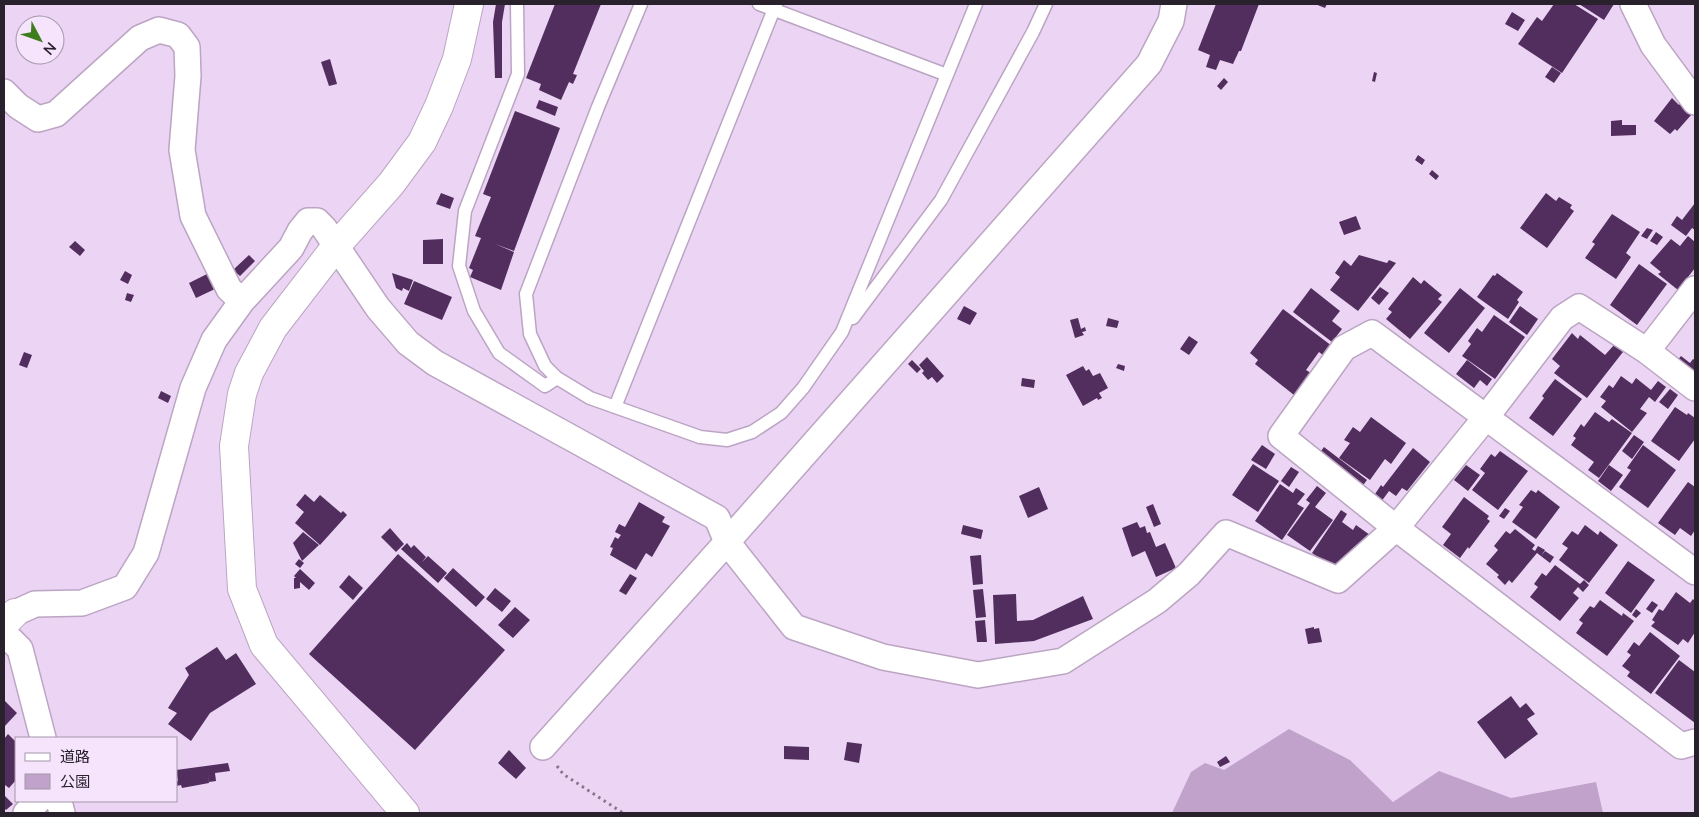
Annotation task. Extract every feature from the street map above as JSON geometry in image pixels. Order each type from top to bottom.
[{"type":"street","points":[[405,813],[264,645],[242,588],[234,446],[242,394],[249,373],[273,328],[337,245],[391,184],[422,142],[439,106],[457,59],[468,4]]},
{"type":"street","points":[[543,747],[728,542],[1149,64],[1171,21],[1174,4]]},
{"type":"street","points":[[1633,4],[1653,46],[1695,102]]},
{"type":"street","points":[[11,99],[38,119],[56,114],[140,38],[159,30],[178,36],[187,47],[188,76],[182,150],[193,216],[229,289],[242,301]]},
{"type":"street","points":[[43,737],[20,649],[8,624],[36,604],[82,603],[125,586],[146,553],[193,388],[214,340],[242,301],[291,248],[308,221],[317,221],[337,245],[378,308],[408,344],[434,363],[717,518],[728,542],[794,628],[883,657],[978,675],[1063,661],[1157,601],[1189,574],[1226,533],[1338,580],[1396,528],[1487,416],[1562,318],[1579,307],[1647,351],[1695,388]]},
{"type":"street","points":[[1647,351],[1695,290]]},
{"type":"street","points":[[1695,572],[1487,416],[1372,333],[1344,348],[1281,436],[1396,528],[1681,746],[1695,742]]},
{"type":"street","points":[[26,813],[37,802]]},
{"type":"lane","points":[[516,4],[518,74],[465,211],[459,266],[474,311],[499,353],[545,386],[557,378]]},
{"type":"lane","points":[[641,4],[598,107],[526,294],[530,334],[545,366],[557,378],[590,398],[700,437],[727,440],[752,432],[781,414],[803,388],[842,332],[941,200],[1033,32],[1046,4]]},
{"type":"lane","points":[[759,4],[775,6],[947,75]]},
{"type":"lane","points":[[842,332],[976,4]]},
{"type":"lane","points":[[616,407],[775,6]]},
{"type":"path","points":[[543,747],[563,774],[623,813]]},
{"type":"green space","points":[[1289,729],[1350,760],[1393,802],[1439,771],[1511,798],[1596,782],[1603,813],[1172,813],[1191,772],[1205,763],[1224,770]]},
{"type":"building","points":[[496,4],[505,4],[502,22],[502,78],[495,78],[493,22]]},
{"type":"building","points":[[555,4],[601,4],[573,74],[577,75],[573,84],[569,82],[561,100],[539,90],[541,84],[526,78]]},
{"type":"building","points":[[1216,4],[1259,4],[1241,51],[1239,51],[1233,64],[1220,60],[1216,70],[1206,67],[1210,55],[1198,50]]},
{"type":"building","points":[[1315,4],[1327,4],[1325,8]]},
{"type":"building","points":[[1554,4],[1574,4],[1598,19],[1562,73],[1518,44],[1537,17],[1542,21]]},
{"type":"building","points":[[1579,4],[1614,4],[1604,20]]},
{"type":"building","points":[[1512,12],[1525,20],[1518,31],[1505,24]]},
{"type":"building","points":[[330,59],[337,84],[329,86],[321,62]]},
{"type":"building","points":[[1552,67],[1561,73],[1554,83],[1545,77]]},
{"type":"building","points":[[1374,72],[1377,73],[1375,82],[1372,81]]},
{"type":"building","points":[[1224,78],[1228,82],[1221,90],[1217,86]]},
{"type":"building","points":[[1672,98],[1679,105],[1682,100],[1692,114],[1677,131],[1675,129],[1670,134],[1654,121]]},
{"type":"building","points":[[539,100],[558,107],[555,116],[536,108]]},
{"type":"building","points":[[515,111],[560,128],[514,251],[495,244],[514,252],[501,290],[470,277],[473,270],[469,268],[481,238],[475,236],[491,197],[483,194]]},
{"type":"building","points":[[1622,120],[1622,125],[1636,125],[1636,135],[1611,136],[1611,121]]},
{"type":"building","points":[[1418,155],[1425,160],[1422,165],[1415,160]]},
{"type":"building","points":[[1432,170],[1439,176],[1436,180],[1429,174]]},
{"type":"building","points":[[441,193],[454,198],[450,209],[436,204]]},
{"type":"building","points":[[1546,193],[1556,201],[1559,197],[1572,205],[1570,208],[1574,211],[1547,248],[1520,228]]},
{"type":"building","points":[[1695,203],[1695,230],[1692,228],[1686,236],[1671,225],[1677,216],[1682,220]]},
{"type":"building","points":[[1612,214],[1640,232],[1626,253],[1631,257],[1616,279],[1585,258],[1595,244],[1592,242]]},
{"type":"building","points":[[1356,216],[1361,229],[1344,235],[1339,222]]},
{"type":"building","points":[[1647,228],[1653,230],[1647,239],[1641,236]]},
{"type":"building","points":[[1656,232],[1663,237],[1657,245],[1650,241]]},
{"type":"building","points":[[1688,236],[1695,242],[1695,268],[1678,290],[1658,274],[1661,272],[1650,263],[1671,239],[1680,246]]},
{"type":"building","points":[[443,239],[443,264],[423,264],[423,240]]},
{"type":"building","points":[[75,241],[85,250],[80,256],[69,247]]},
{"type":"building","points":[[249,255],[255,261],[240,276],[233,270]]},
{"type":"building","points":[[1359,255],[1387,263],[1389,260],[1396,263],[1358,311],[1330,290],[1340,277],[1335,273],[1344,260],[1351,266]]},
{"type":"building","points":[[1639,264],[1667,284],[1637,325],[1610,305]]},
{"type":"building","points":[[125,271],[132,275],[128,284],[120,280]]},
{"type":"building","points":[[392,273],[413,280],[409,291],[403,288],[402,291],[396,288]]},
{"type":"building","points":[[1497,273],[1523,292],[1508,319],[1477,297],[1493,275],[1495,276]]},
{"type":"building","points":[[207,274],[215,289],[196,298],[189,283]]},
{"type":"building","points":[[1413,277],[1421,284],[1424,280],[1442,295],[1438,299],[1442,302],[1410,339],[1386,319],[1392,312],[1388,309]]},
{"type":"building","points":[[414,281],[452,297],[442,320],[404,304]]},
{"type":"building","points":[[1380,287],[1389,293],[1379,305],[1371,298]]},
{"type":"building","points":[[1311,288],[1340,311],[1332,321],[1342,329],[1332,342],[1293,312]]},
{"type":"building","points":[[1460,288],[1485,308],[1449,353],[1424,333]]},
{"type":"building","points":[[127,293],[134,295],[131,302],[125,300]]},
{"type":"building","points":[[964,306],[977,313],[970,325],[957,319]]},
{"type":"building","points":[[1520,306],[1538,319],[1527,335],[1509,322]]},
{"type":"building","points":[[1283,309],[1332,346],[1324,356],[1319,352],[1306,370],[1311,373],[1294,395],[1255,364],[1258,360],[1250,353]]},
{"type":"building","points":[[1494,315],[1525,337],[1495,379],[1462,356],[1471,344],[1468,341],[1477,328],[1482,332]]},
{"type":"building","points":[[1078,318],[1081,329],[1085,327],[1086,331],[1082,332],[1084,335],[1075,338],[1070,320]]},
{"type":"building","points":[[1108,318],[1119,321],[1117,328],[1106,326]]},
{"type":"building","points":[[1572,333],[1578,339],[1580,335],[1605,355],[1614,345],[1623,352],[1587,398],[1554,373],[1560,366],[1552,359]]},
{"type":"building","points":[[1189,336],[1198,342],[1189,355],[1180,349]]},
{"type":"building","points":[[24,352],[32,355],[27,368],[19,365]]},
{"type":"building","points":[[1681,356],[1690,363],[1693,359],[1695,360],[1695,377],[1676,362]]},
{"type":"building","points":[[927,357],[944,376],[937,383],[932,377],[928,380],[922,373],[924,371],[919,365]]},
{"type":"building","points":[[912,360],[921,369],[917,373],[908,364]]},
{"type":"building","points":[[1467,360],[1492,379],[1487,386],[1480,380],[1474,388],[1456,374]]},
{"type":"building","points":[[1118,364],[1125,366],[1124,371],[1116,368]]},
{"type":"building","points":[[1083,366],[1086,371],[1089,369],[1093,376],[1100,373],[1108,388],[1099,393],[1102,398],[1098,400],[1097,398],[1083,406],[1066,375]]},
{"type":"building","points":[[1621,376],[1632,384],[1636,378],[1651,390],[1658,381],[1666,387],[1655,402],[1649,397],[1640,409],[1647,413],[1632,432],[1601,407],[1606,401],[1600,397],[1609,385],[1613,388]]},
{"type":"building","points":[[1022,378],[1035,380],[1034,388],[1021,386]]},
{"type":"building","points":[[1555,379],[1582,399],[1553,436],[1529,418]]},
{"type":"building","points":[[1670,389],[1678,395],[1668,409],[1659,402]]},
{"type":"building","points":[[161,391],[171,396],[168,403],[158,398]]},
{"type":"building","points":[[1675,407],[1695,418],[1695,439],[1679,461],[1651,441]]},
{"type":"building","points":[[1595,412],[1609,422],[1612,419],[1632,433],[1599,478],[1588,470],[1594,462],[1571,445],[1576,438],[1573,436],[1581,424],[1584,427]]},
{"type":"building","points":[[1371,417],[1406,443],[1391,464],[1385,459],[1370,480],[1339,458],[1350,443],[1344,440],[1353,427],[1360,432]]},
{"type":"building","points":[[1634,435],[1644,442],[1632,459],[1622,451]]},
{"type":"building","points":[[1262,445],[1275,454],[1266,469],[1251,460]]},
{"type":"building","points":[[1643,445],[1676,470],[1648,508],[1619,487],[1631,470],[1627,468]]},
{"type":"building","points":[[1324,447],[1367,480],[1361,488],[1318,455]]},
{"type":"building","points":[[1413,448],[1430,462],[1407,491],[1402,488],[1396,496],[1389,491],[1381,502],[1373,497],[1381,485],[1383,487]]},
{"type":"building","points":[[1500,451],[1528,471],[1498,510],[1472,490],[1485,473],[1480,469],[1491,454],[1495,457]]},
{"type":"building","points":[[1253,464],[1279,481],[1258,512],[1232,495]]},
{"type":"building","points":[[1466,465],[1480,475],[1468,491],[1454,480]]},
{"type":"building","points":[[1609,465],[1623,475],[1611,491],[1598,481]]},
{"type":"building","points":[[1291,467],[1299,472],[1289,487],[1281,481]]},
{"type":"building","points":[[1688,482],[1695,487],[1695,530],[1691,536],[1680,528],[1675,535],[1658,523]]},
{"type":"building","points":[[1280,484],[1293,493],[1296,488],[1305,494],[1297,504],[1304,508],[1282,540],[1255,521]]},
{"type":"building","points":[[1317,486],[1326,493],[1315,507],[1333,520],[1310,551],[1287,535],[1310,503],[1306,500]]},
{"type":"building","points":[[1039,487],[1048,509],[1028,518],[1019,496]]},
{"type":"building","points":[[1531,490],[1536,493],[1538,490],[1560,507],[1536,539],[1512,522],[1523,507],[1519,505]]},
{"type":"building","points":[[305,494],[314,502],[320,495],[341,513],[343,511],[347,515],[320,545],[295,523],[304,512],[296,505]]},
{"type":"building","points":[[1464,497],[1489,516],[1487,519],[1490,521],[1460,558],[1443,545],[1451,534],[1442,527]]},
{"type":"building","points":[[639,502],[665,517],[662,522],[670,526],[652,557],[646,553],[636,570],[610,555],[613,548],[610,547],[615,537],[618,539],[621,535],[615,532],[619,524],[625,527]]},
{"type":"building","points":[[1153,504],[1161,524],[1154,527],[1146,507]]},
{"type":"building","points":[[1505,508],[1510,511],[1504,519],[1499,516]]},
{"type":"building","points":[[1341,510],[1347,514],[1342,522],[1353,530],[1356,525],[1370,535],[1338,571],[1312,553]]},
{"type":"building","points":[[1137,522],[1140,528],[1145,526],[1147,533],[1150,532],[1156,547],[1165,543],[1176,568],[1156,577],[1145,551],[1132,557],[1122,528]]},
{"type":"building","points":[[963,525],[983,530],[981,539],[961,534]]},
{"type":"building","points":[[1585,525],[1598,535],[1600,531],[1618,545],[1589,583],[1559,560],[1568,548],[1562,544],[1572,531],[1578,535]]},
{"type":"building","points":[[390,528],[404,544],[396,552],[381,537]]},
{"type":"building","points":[[1515,529],[1535,545],[1532,549],[1535,551],[1538,546],[1545,550],[1541,556],[1545,551],[1554,557],[1550,563],[1537,553],[1512,583],[1509,580],[1505,585],[1497,577],[1499,575],[1486,564],[1498,550],[1494,546],[1506,531],[1510,534]]},
{"type":"building","points":[[303,532],[319,545],[302,561],[293,543]]},
{"type":"building","points":[[407,543],[411,548],[414,545],[426,557],[422,562],[428,556],[447,573],[438,583],[401,549]]},
{"type":"building","points":[[398,554],[505,650],[415,750],[309,654]]},
{"type":"building","points":[[981,555],[983,584],[973,585],[970,556]]},
{"type":"building","points":[[299,559],[304,563],[300,568],[295,564]]},
{"type":"building","points":[[1628,561],[1655,580],[1631,613],[1605,593]]},
{"type":"building","points":[[1555,565],[1580,584],[1584,580],[1589,585],[1583,592],[1578,587],[1573,593],[1579,598],[1560,621],[1530,597],[1538,587],[1534,584],[1542,573],[1546,576]]},
{"type":"building","points":[[453,568],[485,597],[476,607],[444,578]]},
{"type":"building","points":[[300,569],[315,583],[309,590],[300,582],[300,588],[294,589],[294,578],[296,578],[294,576]]},
{"type":"building","points":[[630,574],[637,578],[626,595],[619,591]]},
{"type":"building","points":[[349,575],[363,588],[353,600],[339,587]]},
{"type":"building","points":[[495,588],[511,601],[502,612],[486,599]]},
{"type":"building","points":[[983,589],[986,617],[976,618],[973,590]]},
{"type":"building","points":[[1676,592],[1690,603],[1693,599],[1695,601],[1695,632],[1688,643],[1683,639],[1678,645],[1651,626],[1655,622],[1652,620],[1659,609],[1663,611]]},
{"type":"building","points":[[1016,594],[1017,621],[1033,620],[1083,596],[1093,619],[1034,641],[995,644],[993,595]]},
{"type":"building","points":[[1600,600],[1622,616],[1623,613],[1634,621],[1607,656],[1576,633],[1583,623],[1579,620],[1590,606],[1594,608]]},
{"type":"building","points":[[1652,601],[1658,605],[1652,613],[1646,609]]},
{"type":"building","points":[[515,607],[530,620],[513,638],[498,625]]},
{"type":"building","points":[[1636,609],[1641,613],[1636,618],[1632,615]]},
{"type":"building","points":[[985,620],[987,642],[977,642],[975,621]]},
{"type":"building","points":[[1314,627],[1314,629],[1319,628],[1322,642],[1308,644],[1305,629]]},
{"type":"building","points":[[1650,632],[1680,656],[1651,694],[1627,676],[1630,672],[1622,666],[1631,655],[1627,652],[1634,642],[1639,646]]},
{"type":"building","points":[[217,647],[226,660],[236,653],[256,684],[210,713],[191,741],[168,724],[177,713],[168,708],[189,675],[185,668]]},
{"type":"building","points":[[1679,660],[1695,672],[1695,723],[1655,693]]},
{"type":"building","points":[[1511,696],[1520,708],[1526,703],[1535,714],[1527,719],[1538,734],[1505,759],[1477,722]]},
{"type":"building","points":[[4,700],[17,713],[4,727]]},
{"type":"building","points":[[8,734],[15,741],[15,781],[9,788],[4,786],[4,739]]},
{"type":"building","points":[[847,742],[862,744],[859,763],[844,760]]},
{"type":"building","points":[[784,746],[809,747],[809,760],[784,759]]},
{"type":"building","points":[[509,750],[526,768],[516,779],[498,763]]},
{"type":"building","points":[[1226,756],[1230,762],[1220,767],[1217,762]]},
{"type":"building","points":[[228,763],[230,771],[215,773],[216,781],[209,782],[208,773],[209,783],[182,788],[181,785],[178,786],[178,770]]},
{"type":"building","points":[[4,795],[13,804],[6,810],[4,808]]}]
